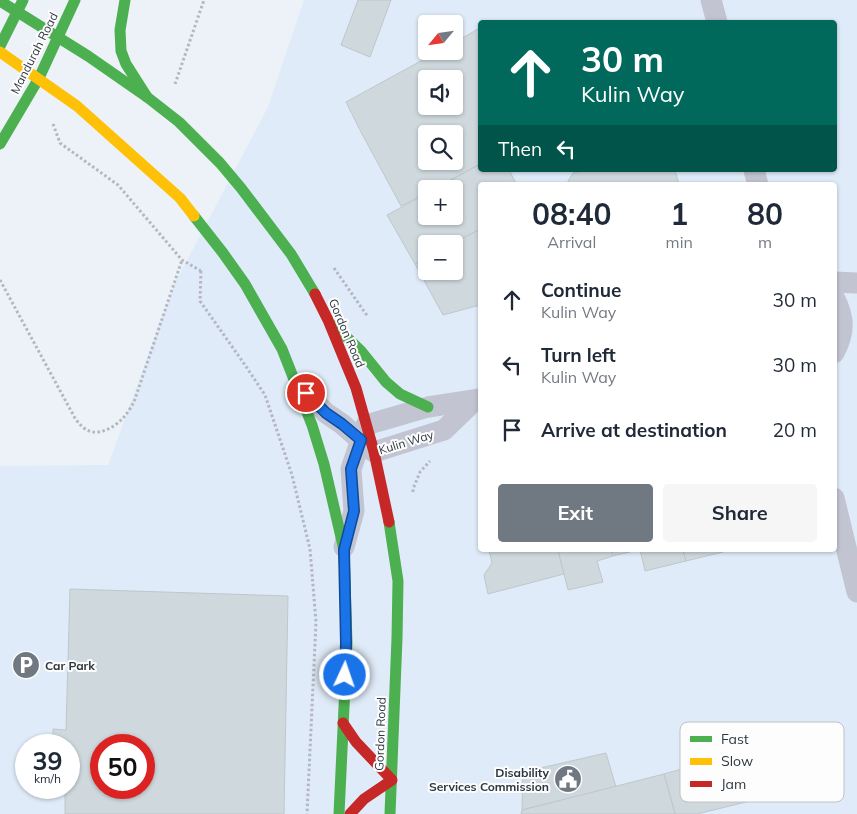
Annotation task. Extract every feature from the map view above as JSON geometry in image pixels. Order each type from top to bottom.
[{"type":"main road","points":[[0,46],[23,0]]},
{"type":"main road","name":"Mandurah Road","points":[[0,144],[38,78],[75,0]]},
{"type":"main road","points":[[125,0],[120,30],[121,51],[126,64],[147,97]]},
{"type":"main road","name":"Gordon Road","points":[[0,1],[88,56],[179,122],[220,163],[291,254],[328,320],[356,388],[367,439],[390,525],[398,581],[390,814]]},
{"type":"main road","points":[[0,52],[77,106],[180,198],[245,284],[282,349],[312,425],[324,464],[344,550],[346,643],[339,814]]},
{"type":"main road","points":[[328,320],[361,351],[386,382],[400,394],[428,407]]},
{"type":"main road","points":[[343,723],[356,742],[392,780],[370,793],[350,814]]},
{"type":"street","points":[[711,0],[716,20]]},
{"type":"street","points":[[837,282],[857,283]]},
{"type":"street","points":[[837,302],[840,308],[843,342]]},
{"type":"street","name":"Kulin Way","points":[[296,382],[326,413],[367,439],[444,430],[477,400]]},
{"type":"street","name":"Kulin Way","points":[[344,550],[354,511],[351,469],[367,439],[428,407],[477,400]]},
{"type":"street","points":[[837,510],[857,592]]},
{"type":"path","points":[[174,86],[204,0]]},
{"type":"path","points":[[0,280],[76,420],[83,428],[89,431],[100,432],[123,418],[134,402],[182,260],[118,185],[60,143],[52,123]]},
{"type":"path","points":[[201,271],[200,301],[265,395],[292,475],[310,549],[316,622],[307,814]]},
{"type":"shaded area","points":[[304,0],[857,0],[857,814],[0,814],[0,466],[108,465],[174,285],[268,107]]},
{"type":"building","points":[[358,0],[391,0],[370,57],[341,45]]},
{"type":"building","points":[[478,29],[478,165],[451,180],[418,180],[418,197],[401,206],[346,102],[423,60],[463,60],[463,38]]},
{"type":"building","points":[[478,165],[478,172],[510,172],[515,182],[478,182],[478,230],[463,238],[463,235],[418,235],[418,262],[415,264],[387,215],[418,198],[418,225],[463,225],[463,180],[451,180]]},
{"type":"building","points":[[676,172],[678,182],[568,182],[573,173]]},
{"type":"building","points":[[478,230],[478,306],[443,315],[424,280],[463,280],[463,238]]},
{"type":"building","points":[[489,552],[558,552],[564,574],[488,594],[484,575],[492,563]]},
{"type":"building","points":[[558,552],[612,552],[613,556],[597,561],[603,582],[568,590]]},
{"type":"building","points":[[612,552],[630,552],[613,556]]},
{"type":"building","points":[[640,552],[684,552],[686,561],[645,571]]},
{"type":"building","points":[[684,552],[723,552],[686,561]]},
{"type":"building","points":[[70,589],[288,596],[284,814],[65,814],[65,799],[80,799],[80,734],[53,734],[53,729],[66,730]]},
{"type":"building","name":"Disability Services Commission","points":[[606,753],[616,787],[522,810],[523,772]]},
{"type":"building","points":[[680,769],[680,802],[746,802],[697,814],[675,814],[664,774]]},
{"type":"building","points":[[664,774],[675,814],[521,814],[522,810]]},
{"type":"traffic: fast","points":[[0,46],[23,0]]},
{"type":"traffic: fast","points":[[0,144],[39,78],[75,0]]},
{"type":"traffic: fast","points":[[125,0],[120,30],[121,51],[126,64],[147,97]]},
{"type":"traffic: fast","points":[[0,1],[88,56],[179,122],[220,163],[241,188],[291,254],[315,294]]},
{"type":"traffic: fast","points":[[194,216],[245,284],[282,349],[312,425],[324,464],[344,550],[347,643],[339,814]]},
{"type":"traffic: fast","points":[[335,326],[361,351],[386,382],[400,394],[428,407]]},
{"type":"traffic: fast","points":[[389,522],[398,581],[390,814]]},
{"type":"traffic: slow","points":[[0,52],[77,106],[180,198],[194,216]]},
{"type":"traffic: jam","points":[[315,294],[328,320],[356,388],[374,452],[389,522]]},
{"type":"traffic: jam","points":[[343,723],[356,742],[392,780],[364,799],[350,814]]},
{"type":"place","name":"Car Park","points":[[26,665]]},
{"type":"place","name":"Disability Services Commission","points":[[568,779]]},
{"type":"route","points":[[306,393],[326,413],[361,440],[351,469],[354,511],[344,550],[346,597],[345,675]]}]
